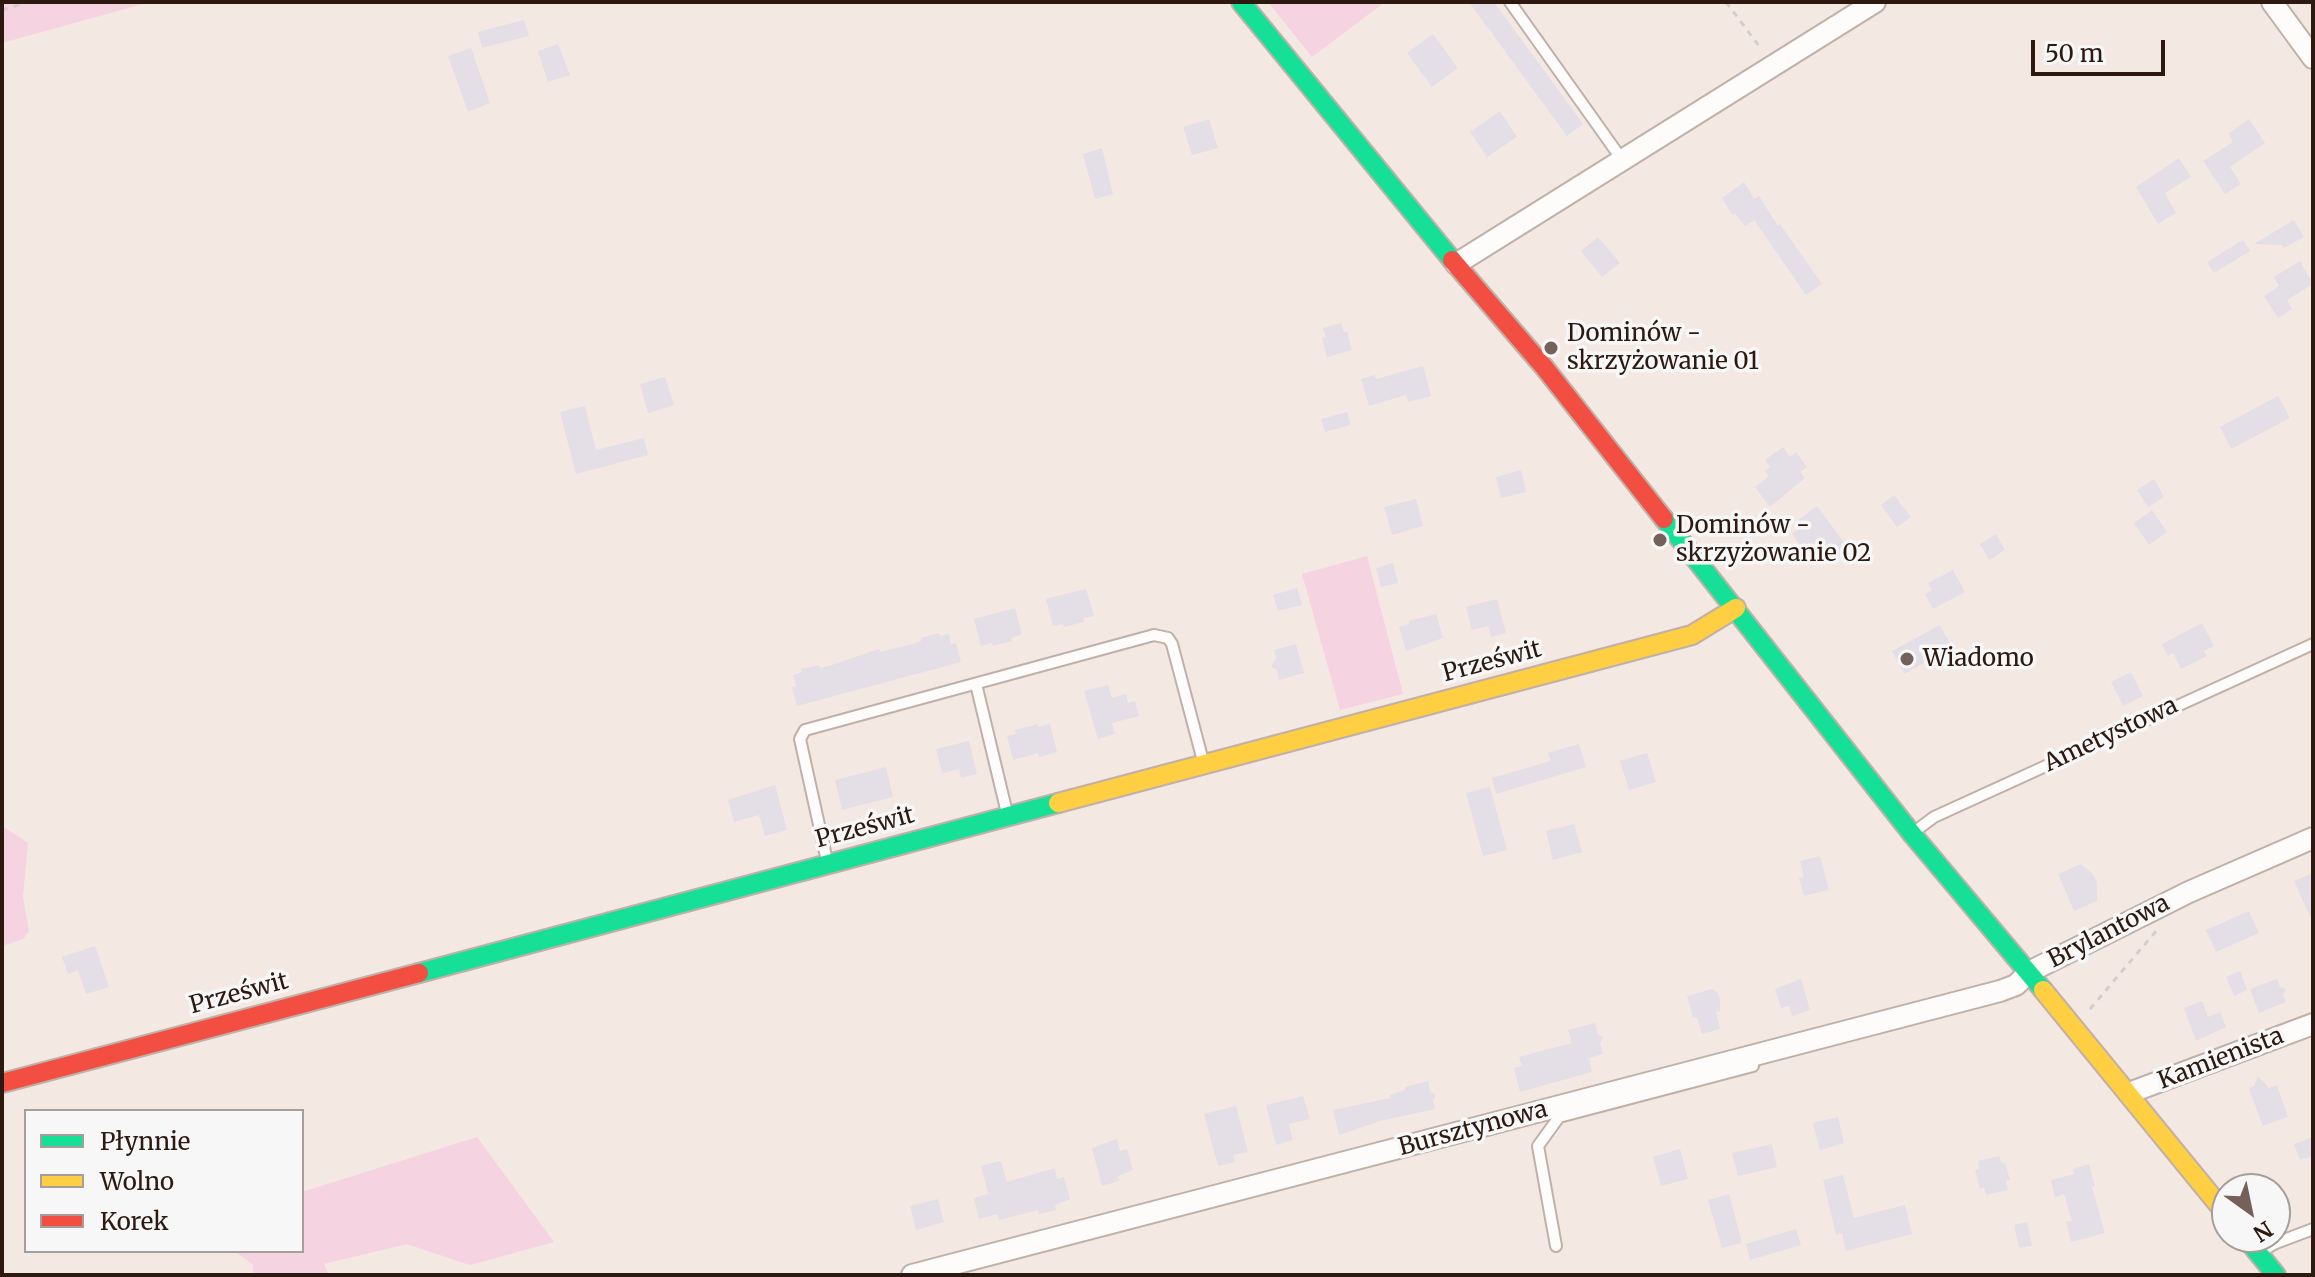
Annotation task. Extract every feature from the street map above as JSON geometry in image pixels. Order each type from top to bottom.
[{"type":"street","points":[[1241,2],[1544,367],[1912,834],[2211,1195]]},
{"type":"street","points":[[1456,264],[1875,2]]},
{"type":"street","points":[[2272,2],[2313,58]]},
{"type":"street","name":"Prześwit","points":[[2,1083],[1692,635],[1736,608]]},
{"type":"street","name":"Brylantowa","points":[[2034,979],[2189,892],[2313,838]]},
{"type":"street","name":"Bursztynowa","points":[[912,1275],[2000,991],[2034,979]]},
{"type":"street","name":"Kamienista","points":[[2129,1093],[2313,1024]]},
{"type":"street","points":[[2258,1254],[2276,1275]]},
{"type":"lane","points":[[1510,2],[1623,161]]},
{"type":"lane","points":[[828,863],[801,734],[805,730],[976,684],[1161,635],[1172,644],[1204,763]]},
{"type":"lane","name":"Ametystowa","points":[[1912,834],[1947,811],[2313,644]]},
{"type":"lane","points":[[976,684],[1007,815]]},
{"type":"lane","points":[[1556,1246],[1538,1146],[1559,1117],[2034,979]]},
{"type":"lane","points":[[2258,1254],[2276,1243],[2313,1229]]},
{"type":"path","points":[[2,10],[29,2]]},
{"type":"path","points":[[1726,2],[1774,66]]},
{"type":"path","name":"Brylantowa","points":[[2075,1028],[2160,927]]},
{"type":"shaded area","points":[[2,2],[150,2],[2,43]]},
{"type":"shaded area","points":[[1268,2],[1385,2],[1312,57]]},
{"type":"shaded area","points":[[1367,556],[1403,694],[1340,710],[1302,574]]},
{"type":"shaded area","points":[[2,826],[28,843],[23,897],[29,931],[23,939],[2,946]]},
{"type":"shaded area","points":[[477,1137],[554,1242],[470,1265],[407,1244],[324,1264],[329,1275],[253,1275],[253,1265],[238,1253],[304,1253],[304,1191]]},
{"type":"building","points":[[1469,2],[1494,2],[1583,124],[1567,136]]},
{"type":"building","points":[[524,20],[529,36],[482,48],[478,32]]},
{"type":"building","points":[[1433,34],[1458,68],[1432,87],[1407,53]]},
{"type":"building","points":[[558,44],[570,75],[548,82],[538,51]]},
{"type":"building","points":[[471,48],[490,103],[468,112],[448,56]]},
{"type":"building","points":[[1500,111],[1517,137],[1487,157],[1470,132]]},
{"type":"building","points":[[1209,119],[1218,148],[1192,155],[1183,127]]},
{"type":"building","points":[[2249,119],[2265,143],[2230,167],[2241,184],[2225,194],[2203,161],[2233,142],[2228,134]]},
{"type":"building","points":[[1102,148],[1113,194],[1095,199],[1083,154]]},
{"type":"building","points":[[2179,158],[2191,177],[2165,193],[2176,213],[2158,224],[2136,187]]},
{"type":"building","points":[[1744,182],[1754,199],[1759,196],[1822,284],[1806,295],[1754,220],[1745,226],[1735,213],[1732,215],[1722,198]]},
{"type":"building","points":[[2294,220],[2304,237],[2284,248],[2282,245],[2254,244]]},
{"type":"building","points":[[1598,237],[1620,263],[1602,277],[1581,251]]},
{"type":"building","points":[[2243,240],[2250,251],[2214,273],[2207,262]]},
{"type":"building","points":[[2300,261],[2313,284],[2287,300],[2292,309],[2278,318],[2264,296],[2279,286],[2274,277]]},
{"type":"building","points":[[1341,323],[1344,332],[1347,331],[1352,350],[1327,357],[1323,328]]},
{"type":"building","points":[[1423,366],[1431,396],[1408,402],[1406,395],[1369,406],[1361,379],[1375,375],[1376,379]]},
{"type":"building","points":[[665,377],[674,405],[648,413],[640,384]]},
{"type":"building","points":[[2278,396],[2290,418],[2231,449],[2220,427]]},
{"type":"building","points":[[585,406],[596,450],[644,438],[648,455],[576,474],[560,412]]},
{"type":"building","points":[[1347,412],[1351,425],[1325,432],[1321,419]]},
{"type":"building","points":[[1783,447],[1790,457],[1796,452],[1807,467],[1800,472],[1805,478],[1770,507],[1755,487],[1769,476],[1765,471],[1770,467],[1765,460]]},
{"type":"building","points":[[1521,470],[1526,492],[1501,498],[1496,477]]},
{"type":"building","points":[[2154,479],[2164,497],[2148,507],[2137,490]]},
{"type":"building","points":[[1894,495],[1911,517],[1897,527],[1881,505]]},
{"type":"building","points":[[1416,499],[1423,526],[1392,535],[1384,507]]},
{"type":"building","points":[[1817,506],[1849,549],[1830,563],[1816,544],[1805,551],[1792,534],[1803,526],[1798,520]]},
{"type":"building","points":[[2152,510],[2167,532],[2149,545],[2134,523]]},
{"type":"building","points":[[1996,534],[2005,550],[1989,560],[1980,544]]},
{"type":"building","points":[[1393,563],[1398,583],[1381,587],[1376,568]]},
{"type":"building","points":[[1953,570],[1965,592],[1933,609],[1925,594],[1932,590],[1928,583]]},
{"type":"building","points":[[1297,588],[1302,605],[1278,611],[1273,595]]},
{"type":"building","points":[[1086,589],[1094,616],[1064,627],[1063,624],[1053,626],[1046,599]]},
{"type":"building","points":[[1497,599],[1506,633],[1491,637],[1488,626],[1472,630],[1466,607]]},
{"type":"building","points":[[1015,608],[1022,634],[1011,638],[1012,641],[981,646],[974,619]]},
{"type":"building","points":[[1436,614],[1443,638],[1406,651],[1399,627]]},
{"type":"building","points":[[2202,623],[2214,646],[2204,651],[2207,656],[2181,669],[2173,653],[2168,656],[2162,644]]},
{"type":"building","points":[[1940,625],[1952,647],[1904,674],[1892,651]]},
{"type":"building","points":[[939,633],[940,636],[949,634],[951,644],[956,643],[961,662],[797,706],[792,687],[796,686],[793,675],[802,672],[801,669],[829,666],[879,649],[880,652],[913,644],[921,638]]},
{"type":"building","points":[[1296,644],[1304,673],[1279,680],[1277,670],[1271,667],[1276,658],[1274,650]]},
{"type":"building","points":[[2131,672],[2143,696],[2123,706],[2111,682]]},
{"type":"building","points":[[1108,685],[1112,698],[1126,694],[1128,703],[1135,701],[1139,716],[1112,723],[1115,734],[1098,739],[1084,691]]},
{"type":"building","points":[[1038,724],[1038,727],[1050,724],[1057,752],[1039,757],[1038,753],[1013,760],[1007,736],[1016,734],[1015,730]]},
{"type":"building","points":[[969,741],[977,774],[961,778],[959,769],[942,773],[936,749]]},
{"type":"building","points":[[1579,744],[1586,767],[1496,794],[1492,778],[1551,761],[1548,753]]},
{"type":"building","points":[[1647,753],[1656,782],[1629,790],[1620,761]]},
{"type":"building","points":[[886,767],[893,797],[842,810],[835,780]]},
{"type":"building","points":[[775,785],[787,830],[765,836],[759,815],[734,822],[728,800]]},
{"type":"building","points":[[1490,787],[1507,850],[1483,856],[1466,793]]},
{"type":"building","points":[[1574,824],[1582,852],[1553,860],[1546,831]]},
{"type":"building","points":[[1820,856],[1829,890],[1804,896],[1799,878],[1804,877],[1800,861]]},
{"type":"building","points":[[2081,864],[2097,882],[2097,901],[2074,911],[2058,874]]},
{"type":"building","points":[[2313,873],[2313,923],[2294,881]]},
{"type":"building","points":[[2249,911],[2259,933],[2216,952],[2206,930]]},
{"type":"building","points":[[95,946],[109,987],[86,994],[78,970],[68,974],[62,957]]},
{"type":"building","points":[[2240,971],[2247,990],[2234,996],[2226,977]]},
{"type":"building","points":[[1801,979],[1810,1010],[1792,1016],[1789,1006],[1781,1008],[1775,989]]},
{"type":"building","points":[[2277,979],[2280,987],[2286,989],[2283,995],[2286,1002],[2259,1013],[2250,989]]},
{"type":"building","points":[[1712,989],[1718,993],[1720,1000],[1720,1011],[1716,1012],[1720,1029],[1702,1034],[1697,1017],[1693,1018],[1687,996]]},
{"type":"building","points":[[2202,1001],[2208,1017],[2220,1012],[2226,1027],[2196,1041],[2184,1008]]},
{"type":"building","points":[[1595,1023],[1598,1034],[1603,1038],[1600,1043],[1603,1054],[1589,1058],[1592,1072],[1520,1092],[1514,1068],[1522,1066],[1519,1057],[1572,1043],[1568,1030]]},
{"type":"building","points":[[2258,1076],[2269,1088],[2277,1085],[2288,1117],[2263,1126],[2249,1089],[2254,1086]]},
{"type":"building","points":[[1428,1081],[1430,1091],[1436,1095],[1433,1101],[1435,1109],[1380,1121],[1339,1135],[1333,1110],[1390,1098],[1390,1095],[1405,1090],[1405,1087]]},
{"type":"building","points":[[1303,1096],[1310,1119],[1289,1124],[1293,1140],[1276,1145],[1266,1105]]},
{"type":"building","points":[[1236,1106],[1248,1152],[1233,1155],[1235,1162],[1218,1166],[1204,1114]]},
{"type":"building","points":[[1838,1117],[1844,1143],[1820,1150],[1813,1123]]},
{"type":"building","points":[[2313,1137],[2313,1156],[2300,1160],[2294,1144]]},
{"type":"building","points":[[1117,1139],[1120,1151],[1127,1149],[1133,1170],[1118,1176],[1119,1181],[1102,1186],[1092,1148]]},
{"type":"building","points":[[1772,1144],[1777,1167],[1738,1176],[1732,1153]]},
{"type":"building","points":[[1680,1149],[1688,1179],[1661,1186],[1653,1157]]},
{"type":"building","points":[[1999,1156],[2002,1164],[2005,1163],[2010,1180],[2006,1181],[2008,1190],[1986,1195],[1984,1187],[1980,1189],[1975,1170],[1979,1169],[1978,1161]]},
{"type":"building","points":[[1001,1161],[1007,1182],[1055,1168],[1057,1179],[1064,1177],[1070,1199],[1055,1205],[1056,1210],[1039,1214],[1038,1210],[999,1220],[997,1214],[979,1219],[974,1198],[988,1194],[981,1166]]},
{"type":"building","points":[[2089,1164],[2105,1233],[2071,1242],[2066,1222],[2072,1221],[2064,1194],[2055,1197],[2051,1180],[2074,1174],[2073,1169]]},
{"type":"building","points":[[1843,1175],[1854,1218],[1905,1205],[1912,1234],[1846,1251],[1842,1233],[1836,1235],[1823,1180]]},
{"type":"building","points":[[1729,1194],[1742,1243],[1722,1248],[1708,1200]]},
{"type":"building","points":[[938,1199],[944,1222],[916,1230],[910,1206]]},
{"type":"building","points":[[2027,1222],[2032,1246],[2019,1248],[2014,1225]]},
{"type":"building","points":[[1796,1229],[1801,1245],[1750,1260],[1746,1244]]},
{"type":"traffic: fast","points":[[1241,2],[1452,260]]},
{"type":"traffic: fast","points":[[1664,519],[1912,834],[2043,990]]},
{"type":"traffic: fast","points":[[419,973],[1058,803]]},
{"type":"traffic: fast","points":[[2258,1253],[2276,1275]]},
{"type":"traffic: slow","points":[[1058,803],[1692,635],[1736,608]]},
{"type":"traffic: slow","points":[[2043,990],[2211,1195]]},
{"type":"traffic: jam","points":[[1452,260],[1544,367],[1664,519]]},
{"type":"traffic: jam","points":[[2,1083],[419,973]]},
{"type":"place","name":"Dominów - skrzyżowanie 01","points":[[1551,348]]},
{"type":"place","name":"Dominów - skrzyżowanie 02","points":[[1660,540]]},
{"type":"place","name":"Wiadomo","points":[[1907,659]]}]
